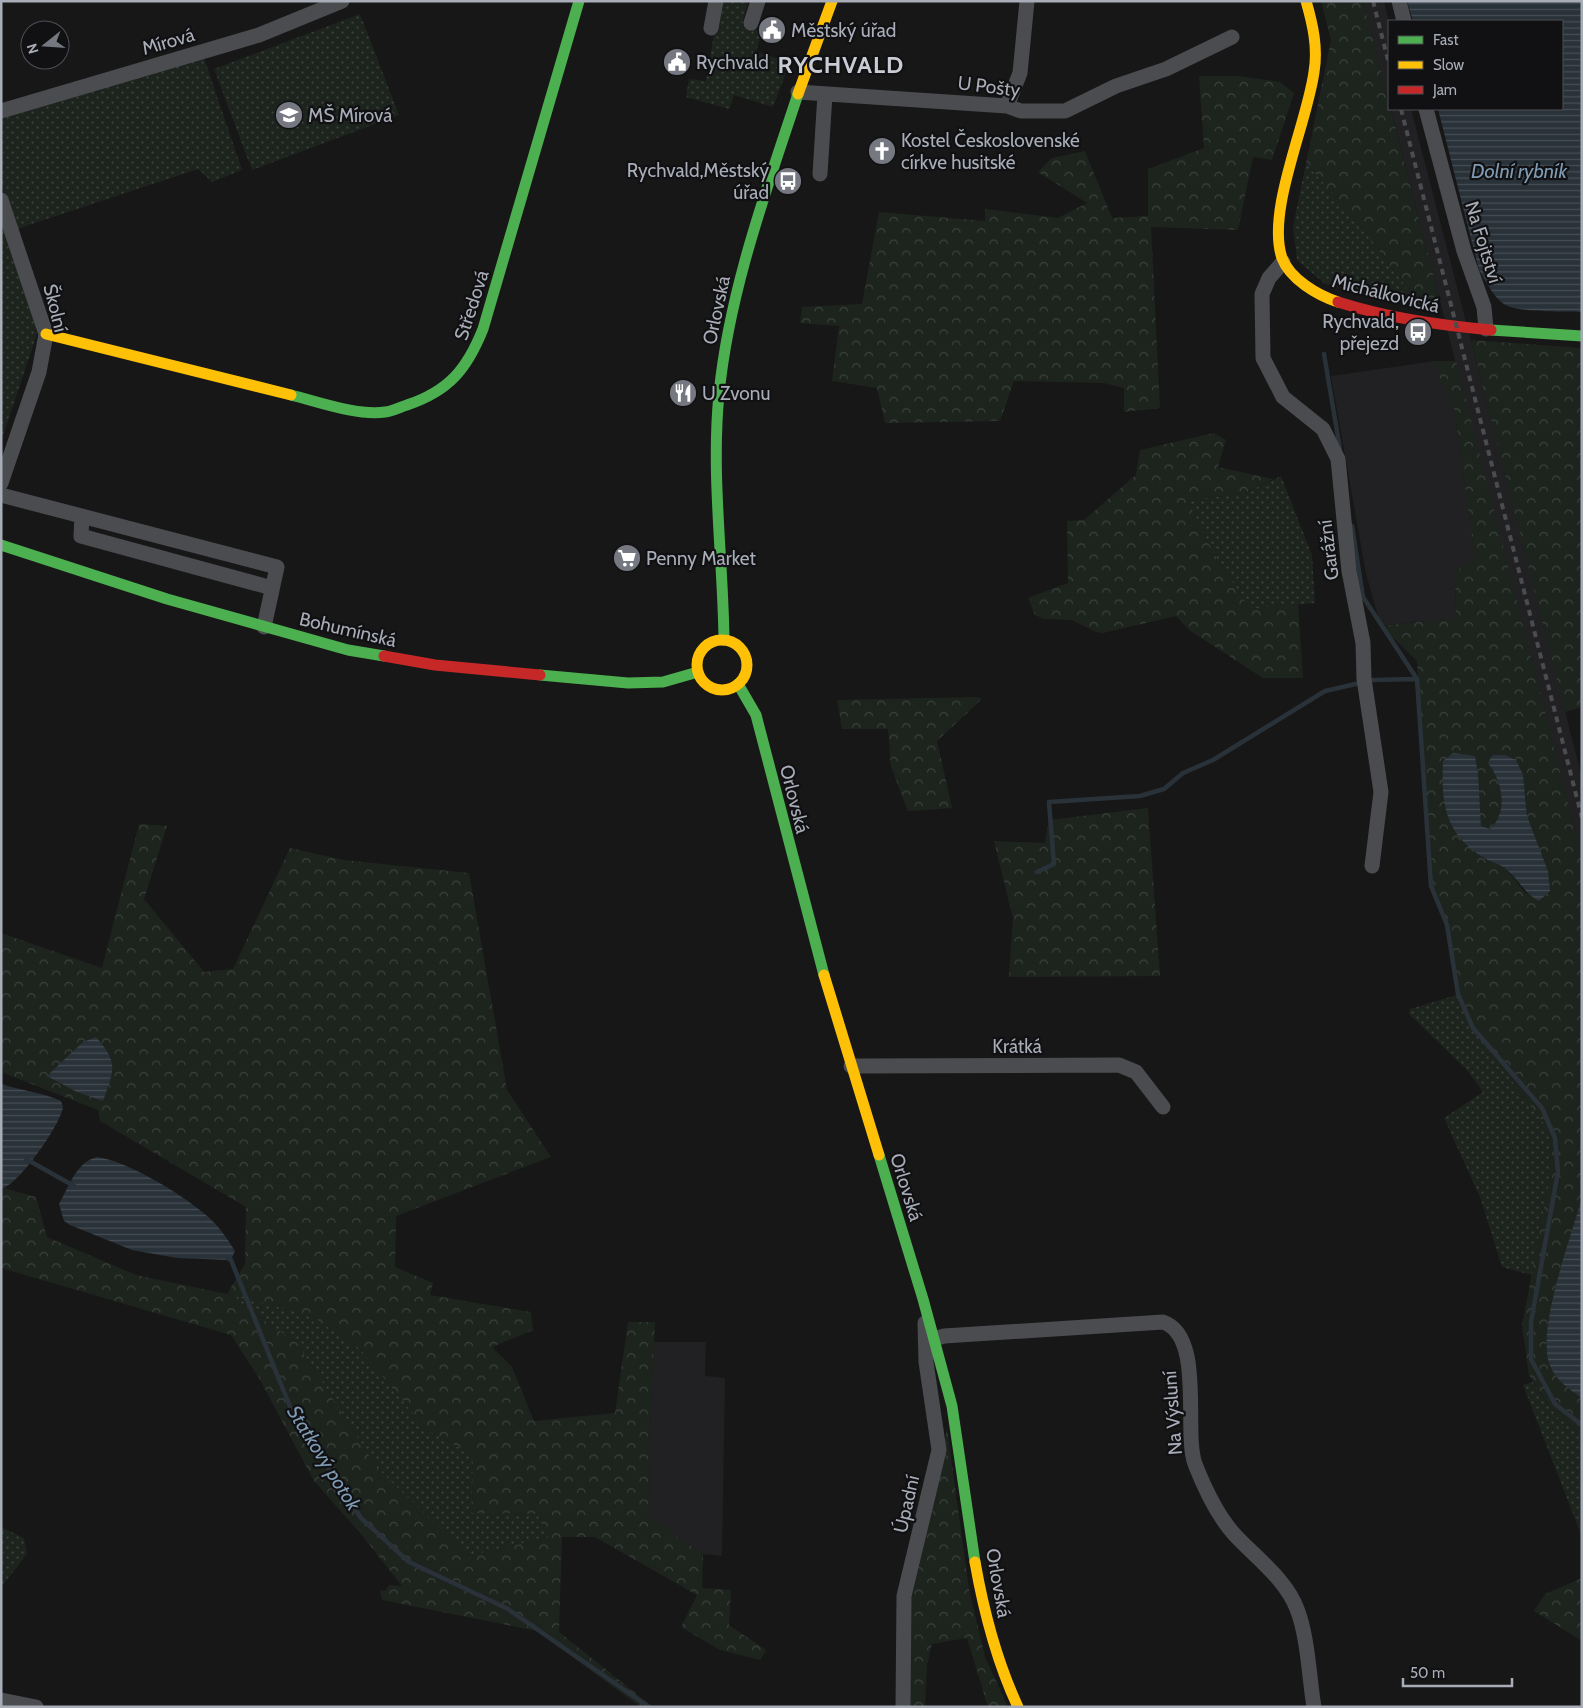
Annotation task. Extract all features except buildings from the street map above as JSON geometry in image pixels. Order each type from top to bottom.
[{"type":"main road","name":"Středová","points":[[46,334],[348,410],[385,412],[427,398],[440,391],[472,356],[483,330],[580,1]]},
{"type":"main road","name":"Orlovská","points":[[724,640],[717,425],[725,344],[737,288],[798,92],[832,1]]},
{"type":"main road","name":"Michálkovická","points":[[1306,1],[1314,27],[1317,59],[1314,85],[1281,206],[1278,235],[1283,262],[1296,280],[1305,288],[1337,302],[1359,309],[1419,321],[1457,328],[1582,336]]},
{"type":"main road","name":"Bohumínská","points":[[1,545],[167,599],[348,650],[435,665],[514,674],[628,683],[663,682],[698,672]]},
{"type":"main road","points":[[724,640],[738,647],[746,661],[743,677],[738,684],[731,688],[715,689],[701,679],[698,672],[698,656],[708,644],[724,640]]},
{"type":"main road","name":"Orlovská","points":[[738,684],[756,715],[822,972],[934,1339],[962,1456],[988,1626],[1000,1669],[1018,1707]]},
{"type":"street","name":"Mírová","points":[[1,111],[259,35],[342,1]]},
{"type":"street","points":[[711,28],[716,1]]},
{"type":"street","points":[[751,23],[758,1]]},
{"type":"street","points":[[1007,106],[1020,73],[1027,1]]},
{"type":"street","points":[[1398,1],[1404,20]]},
{"type":"street","name":"U Pošty","points":[[798,92],[1007,106],[1021,111],[1065,111],[1116,86],[1166,69],[1232,37]]},
{"type":"street","points":[[820,174],[825,94]]},
{"type":"street","name":"Na Fojtství","points":[[1426,110],[1464,251],[1484,307],[1486,329]]},
{"type":"street","name":"Školní","points":[[1,200],[46,334],[39,372],[1,483]]},
{"type":"street","name":"Garážní","points":[[1283,262],[1269,278],[1262,294],[1263,358],[1284,397],[1322,429],[1338,458],[1349,571],[1363,643],[1364,679],[1381,792],[1372,866]]},
{"type":"street","points":[[1,495],[277,568],[264,627]]},
{"type":"street","points":[[82,516],[80,536],[272,588]]},
{"type":"street","name":"Krátká","points":[[851,1066],[1119,1065],[1136,1072],[1164,1107]]},
{"type":"street","name":"Úpadní","points":[[903,1707],[904,1596],[939,1450],[923,1333],[926,1311]]},
{"type":"street","name":"Na Výsluní","points":[[934,1339],[944,1336],[1163,1322],[1172,1325],[1179,1333],[1188,1357],[1194,1462],[1210,1496],[1232,1532],[1284,1587],[1297,1608],[1314,1707]]},
{"type":"street","points":[[1,1700],[36,1707]]},
{"type":"shaded area","points":[[1363,1],[1384,1],[1388,20],[1388,99]]},
{"type":"shaded area","points":[[1391,110],[1411,110],[1498,446],[1582,778],[1582,858]]},
{"type":"shaded area","points":[[1435,361],[1441,382],[1454,407],[1475,558],[1455,572],[1456,618],[1381,626],[1366,574],[1331,376]]},
{"type":"shaded area","points":[[654,1342],[706,1342],[705,1376],[725,1378],[722,1556],[703,1554],[650,1518],[649,1448]]},
{"type":"green space","points":[[716,1],[748,1],[742,25],[762,31],[756,52],[790,62],[773,107],[734,95],[729,109],[686,97],[689,79],[706,81],[714,34]]},
{"type":"green space","points":[[1321,1],[1363,1],[1388,98],[1388,110],[1391,110],[1440,301],[1435,307],[1423,309],[1355,219],[1306,163],[1331,40]]},
{"type":"green space","points":[[360,14],[399,115],[252,170],[214,69]]},
{"type":"green space","points":[[204,58],[242,170],[212,182],[198,169],[17,229],[1,183],[1,119]]},
{"type":"green space","points":[[1199,76],[1238,76],[1280,82],[1294,93],[1272,160],[1253,157],[1238,230],[1151,227],[1160,408],[1124,412],[1124,388],[1104,383],[1014,381],[1000,421],[885,423],[877,388],[832,381],[839,326],[800,323],[802,307],[862,304],[879,212],[985,221],[985,209],[1058,218],[1087,203],[1038,172],[1052,158],[1085,151],[1112,218],[1148,216],[1148,169],[1204,148]]},
{"type":"green space","points":[[1306,163],[1355,219],[1423,309],[1325,284],[1297,260],[1293,227]]},
{"type":"green space","points":[[1,220],[33,309],[37,334],[1,442]]},
{"type":"green space","points":[[1471,340],[1582,348],[1582,707],[1565,712]]},
{"type":"green space","points":[[1435,361],[1456,361],[1582,858],[1582,1197],[1548,1321],[1546,1348],[1550,1367],[1558,1379],[1582,1398],[1582,1435],[1557,1417],[1529,1375],[1522,1326],[1550,1176],[1551,1133],[1473,1029],[1457,995],[1447,928],[1432,885],[1417,661],[1381,626],[1456,618],[1455,572],[1475,558],[1454,407],[1441,382]],"holes":[[[1488,763],[1525,792],[1527,816],[1548,871],[1526,894],[1505,867],[1487,860],[1470,847],[1479,805],[1481,826],[1490,829],[1496,821],[1501,805],[1500,787]]]},
{"type":"green space","points":[[1214,433],[1226,440],[1218,467],[1273,479],[1245,493],[1188,501],[1214,554],[1250,609],[1298,604],[1303,678],[1263,678],[1189,630],[1176,616],[1103,633],[1096,632],[1072,620],[1044,619],[1035,615],[1028,598],[1068,583],[1067,521],[1084,520],[1136,475],[1140,450]]},
{"type":"green space","points":[[1281,476],[1312,555],[1315,603],[1250,609],[1214,554],[1188,501],[1245,493]]},
{"type":"green space","points":[[977,697],[982,699],[937,741],[952,808],[908,811],[891,767],[888,729],[842,729],[837,700]]},
{"type":"green space","points":[[1148,808],[1160,976],[1009,977],[1013,918],[994,841],[1045,843],[1049,820]]},
{"type":"green space","points":[[139,824],[167,826],[144,899],[204,972],[233,969],[290,848],[344,860],[469,873],[507,1090],[551,1157],[396,1216],[395,1267],[433,1283],[430,1295],[531,1312],[533,1330],[492,1347],[512,1367],[534,1421],[615,1413],[628,1322],[655,1322],[649,1448],[650,1518],[703,1554],[702,1588],[731,1590],[729,1625],[766,1650],[760,1660],[720,1650],[681,1627],[697,1595],[595,1537],[562,1537],[559,1632],[653,1707],[642,1707],[635,1703],[537,1631],[382,1600],[380,1590],[385,1591],[389,1585],[402,1586],[361,1534],[314,1481],[259,1378],[231,1335],[1,1268],[1,1189],[4,1188],[36,1197],[47,1237],[136,1275],[227,1294],[245,1264],[246,1207],[100,1121],[98,1110],[1,1072],[1,933],[102,968]],"holes":[[[229,1295],[310,1315],[359,1348],[427,1430],[473,1455],[472,1513],[538,1514],[550,1537],[468,1556],[377,1468],[297,1343]]]},
{"type":"green space","points":[[1457,995],[1473,1029],[1551,1133],[1550,1176],[1532,1275],[1502,1267],[1480,1197],[1444,1118],[1483,1092],[1467,1070],[1409,1014],[1410,1009]]},
{"type":"green space","points":[[228,1294],[310,1315],[359,1348],[427,1430],[473,1455],[472,1513],[538,1514],[550,1537],[468,1556],[377,1468],[297,1343]]},
{"type":"green space","points":[[1533,1382],[1557,1417],[1582,1435],[1582,1537],[1523,1385]]},
{"type":"green space","points":[[947,1428],[969,1589],[985,1657],[1008,1707],[988,1707],[967,1638],[932,1644],[927,1665],[925,1707],[910,1707],[911,1600],[939,1478]]},
{"type":"green space","points":[[1,1527],[24,1538],[27,1554],[1,1587]]},
{"type":"green space","points":[[1582,1578],[1582,1641],[1534,1611],[1545,1594]]},
{"type":"water","name":"Dolní rybník","points":[[1407,1],[1582,1],[1582,312],[1514,308],[1499,300],[1491,290],[1479,270],[1438,110],[1563,110],[1563,20],[1413,20]]},
{"type":"water","points":[[1453,753],[1475,756],[1481,826],[1490,829],[1500,814],[1501,796],[1497,778],[1488,763],[1493,755],[1505,755],[1516,760],[1523,775],[1527,816],[1548,871],[1550,891],[1539,901],[1529,894],[1504,867],[1472,850],[1454,829],[1448,818],[1443,792],[1443,761]]},
{"type":"water","points":[[96,1037],[108,1054],[112,1067],[110,1082],[103,1101],[77,1092],[47,1076],[83,1042]]},
{"type":"water","points":[[1,1084],[54,1098],[61,1101],[63,1107],[55,1127],[38,1153],[18,1177],[1,1189]]},
{"type":"water","points":[[97,1157],[123,1165],[154,1180],[196,1207],[214,1223],[229,1241],[235,1251],[231,1260],[177,1258],[132,1250],[64,1221],[59,1204],[78,1170],[84,1164]]},
{"type":"water","points":[[1582,1197],[1582,1398],[1559,1380],[1550,1366],[1547,1350],[1547,1330],[1557,1283]]},
{"type":"waterway","points":[[1324,354],[1340,449]]},
{"type":"waterway","points":[[1352,526],[1363,597],[1417,679],[1431,886],[1447,925],[1458,994],[1473,1028],[1542,1108],[1555,1138],[1558,1172],[1531,1322],[1531,1359],[1555,1404],[1582,1425]]},
{"type":"waterway","points":[[1037,872],[1054,864],[1049,802],[1140,796],[1164,789],[1183,773],[1213,760],[1325,691],[1373,680],[1417,679]]},
{"type":"waterway","name":"Statkový potok","points":[[26,1159],[74,1186]]},
{"type":"waterway","name":"Statkový potok","points":[[227,1258],[231,1260],[293,1414],[361,1518],[409,1562],[508,1609],[649,1707]]},
{"type":"railway","points":[[1373,1],[1388,60]]},
{"type":"railway","points":[[1401,110],[1582,818]]},
{"type":"traffic: fast","points":[[291,395],[350,410],[374,413],[385,412],[434,393],[455,377],[463,367],[483,329],[579,1]]},
{"type":"traffic: fast","points":[[724,640],[716,455],[719,394],[724,356],[731,318],[750,242],[798,94]]},
{"type":"traffic: fast","points":[[1491,330],[1582,336]]},
{"type":"traffic: fast","points":[[1,545],[167,599],[348,650],[384,656]]},
{"type":"traffic: fast","points":[[540,675],[628,683],[663,682],[698,672]]},
{"type":"traffic: fast","points":[[738,684],[756,715],[824,975]]},
{"type":"traffic: fast","points":[[879,1155],[923,1299],[952,1406],[975,1562]]},
{"type":"traffic: slow","points":[[798,94],[832,1]]},
{"type":"traffic: slow","points":[[1306,1],[1314,36],[1314,72],[1283,192],[1278,239],[1282,258],[1291,273],[1313,291],[1338,302]]},
{"type":"traffic: slow","points":[[46,334],[291,395]]},
{"type":"traffic: slow","points":[[722,640],[731,642],[742,651],[747,665],[745,674],[736,685],[722,690],[713,688],[702,679],[697,665],[699,656],[708,645],[722,640]]},
{"type":"traffic: slow","points":[[824,975],[879,1155]]},
{"type":"traffic: slow","points":[[975,1562],[982,1600],[992,1636],[1003,1672],[1018,1707]]},
{"type":"traffic: jam","points":[[1338,302],[1414,320],[1491,330]]},
{"type":"traffic: jam","points":[[384,656],[435,665],[540,675]]},
{"type":"place","name":"Městský úřad","points":[[772,30]]},
{"type":"place","name":"Rychvald","points":[[677,62]]},
{"type":"place","name":"MŠ Mírová","points":[[289,115]]},
{"type":"place","name":"Kostel Československé církve husitské","points":[[882,151]]},
{"type":"place","name":"Rychvald,Městský úřad","points":[[788,181]]},
{"type":"place","name":"Rychvald, přejezd","points":[[1418,332]]},
{"type":"place","name":"U Zvonu","points":[[683,393]]},
{"type":"place","name":"Penny Market","points":[[627,558]]},
{"type":"district","name":"RYCHVALD","points":[[841,65]]}]
